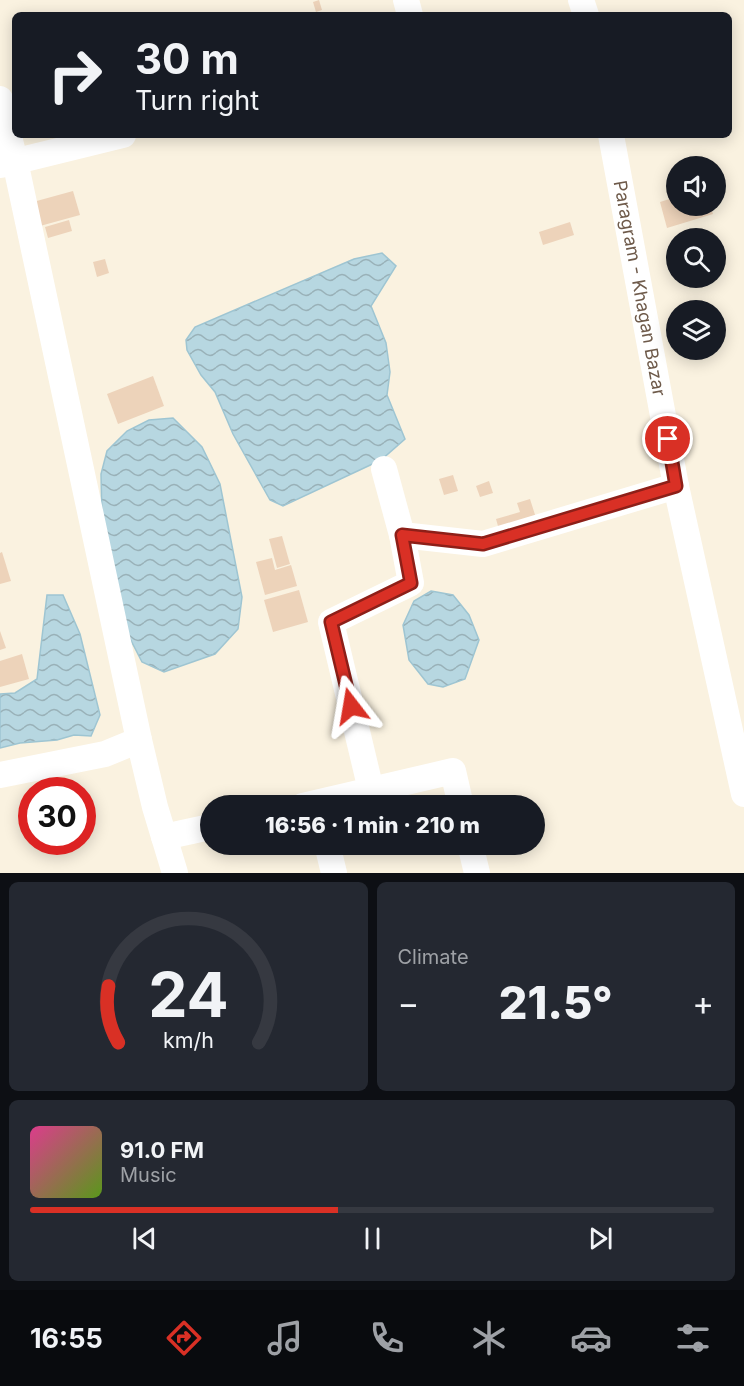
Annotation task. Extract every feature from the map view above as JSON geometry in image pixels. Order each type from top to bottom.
[{"type":"street","points":[[0,99],[8,163],[139,740],[155,807],[175,873]]},
{"type":"street","points":[[8,163],[111,138]]},
{"type":"street","name":"Paragram - Khagan Bazar","points":[[612,138],[676,486],[744,794]]},
{"type":"street","points":[[371,790],[331,622],[411,583],[402,535],[384,468]]},
{"type":"street","points":[[402,535],[483,544],[676,486]]},
{"type":"street","points":[[0,775],[105,754],[139,740]]},
{"type":"street","points":[[350,795],[453,771],[458,795]]},
{"type":"street","points":[[164,837],[200,829]]},
{"type":"street","points":[[330,855],[334,873]]},
{"type":"street","points":[[473,855],[477,873]]},
{"type":"water","points":[[382,253],[396,266],[371,306],[386,343],[390,372],[387,395],[405,439],[381,460],[283,506],[270,500],[233,434],[215,392],[201,375],[187,350],[186,340],[195,327],[354,259]]},
{"type":"water","points":[[173,418],[202,447],[220,484],[242,597],[238,629],[215,654],[164,672],[142,662],[121,621],[102,518],[101,474],[107,451],[127,431],[149,420]]},
{"type":"water","points":[[431,591],[453,595],[469,615],[479,640],[465,679],[443,687],[428,684],[409,660],[403,625],[414,601]]},
{"type":"water","points":[[47,595],[63,595],[80,634],[100,715],[91,736],[74,735],[57,740],[20,743],[0,748],[0,694],[15,693],[37,679]]},
{"type":"building","points":[[319,0],[322,10],[316,12],[313,2]]},
{"type":"building","points":[[73,191],[80,215],[40,226],[33,202]]},
{"type":"building","points":[[666,200],[666,216],[706,216],[667,228],[660,202]]},
{"type":"building","points":[[69,220],[72,231],[48,238],[45,227]]},
{"type":"building","points":[[570,222],[574,235],[543,245],[539,232]]},
{"type":"building","points":[[105,259],[109,273],[97,277],[93,262]]},
{"type":"building","points":[[153,376],[164,406],[118,424],[107,394]]},
{"type":"building","points":[[453,475],[458,491],[444,495],[439,479]]},
{"type":"building","points":[[489,481],[493,493],[480,497],[476,486]]},
{"type":"building","points":[[530,499],[537,521],[500,533],[496,519],[520,512],[517,503]]},
{"type":"building","points":[[282,536],[290,564],[277,568],[269,539]]},
{"type":"building","points":[[2,552],[11,581],[0,584],[0,553]]},
{"type":"building","points":[[272,558],[275,570],[291,565],[297,586],[265,595],[256,562]]},
{"type":"building","points":[[299,590],[308,622],[273,632],[264,600]]},
{"type":"building","points":[[0,631],[6,648],[0,650]]},
{"type":"building","points":[[22,654],[29,679],[0,687],[0,661]]},
{"type":"route","points":[[351,706],[331,622],[411,583],[402,535],[483,544],[676,486],[668,439]]}]
